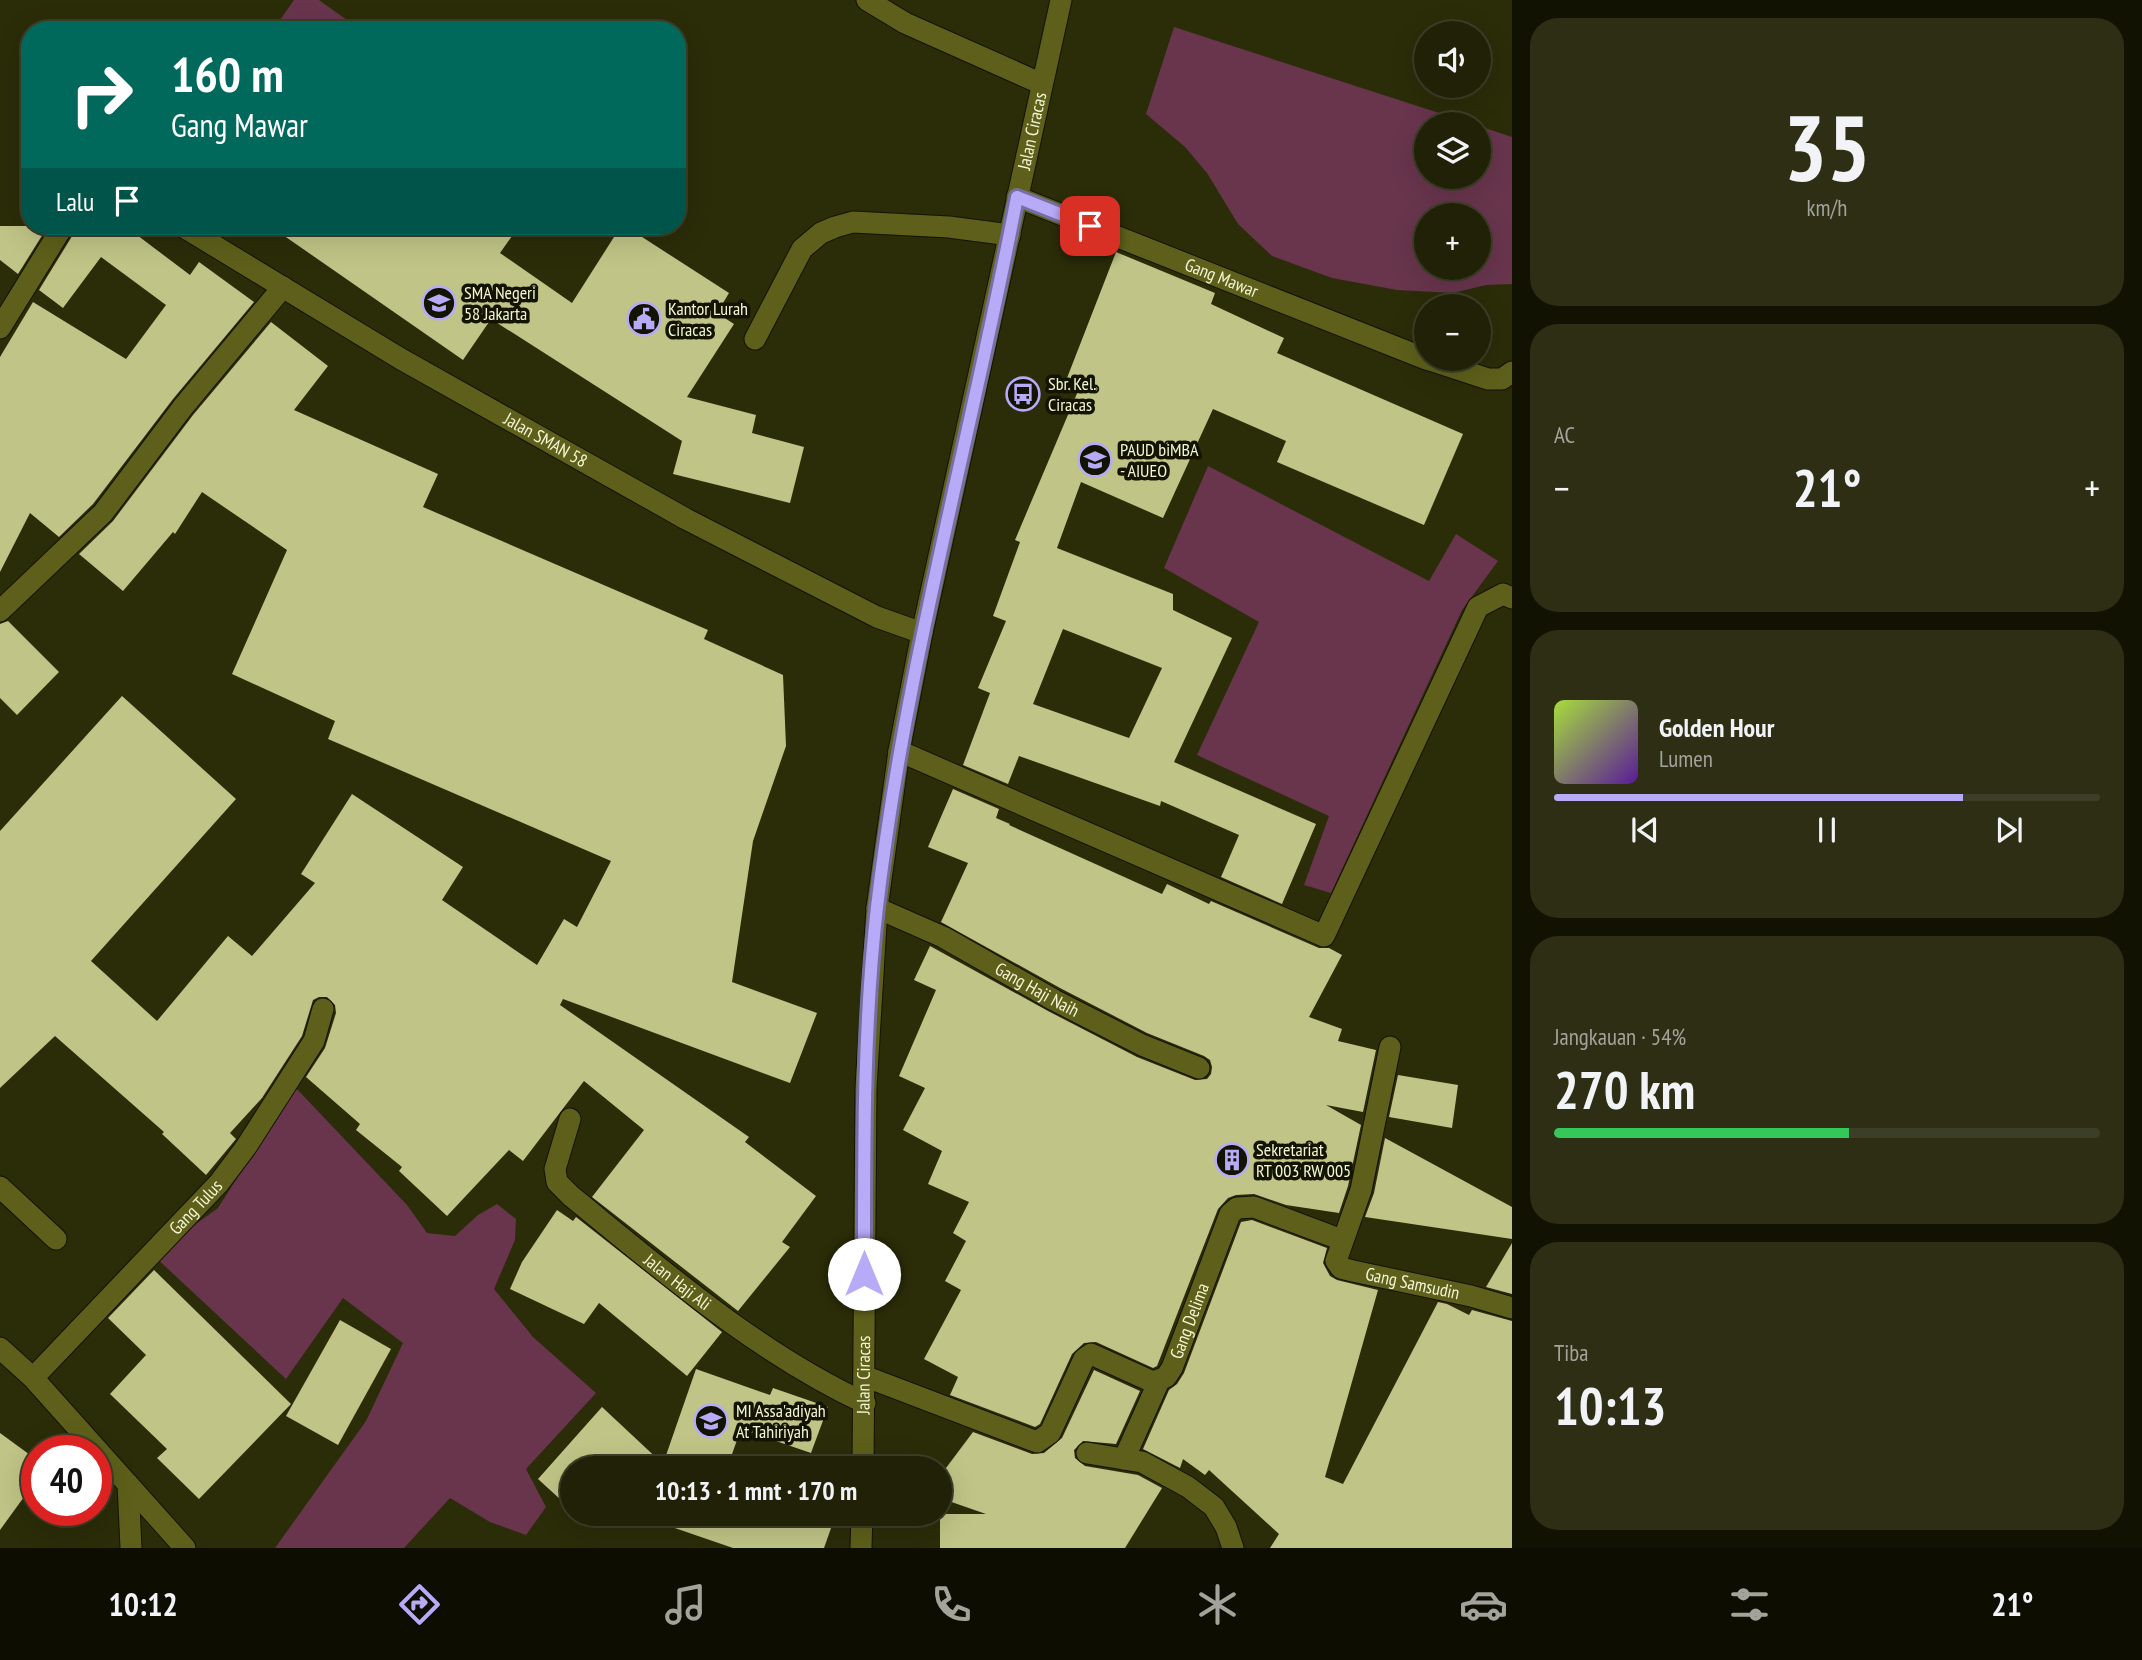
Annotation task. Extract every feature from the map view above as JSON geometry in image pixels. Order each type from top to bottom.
[{"type":"street","points":[[867,0],[905,23],[1042,84]]},
{"type":"street","name":"Jalan Ciracas","points":[[863,1456],[866,1088],[877,908],[899,751],[922,633],[1060,0]]},
{"type":"street","name":"Gang Mawar","points":[[1017,197],[1414,354]]},
{"type":"street","points":[[755,339],[802,249],[821,233],[835,227],[853,222],[935,226],[1010,235]]},
{"type":"street","points":[[0,328],[57,235]]},
{"type":"street","name":"Jalan SMAN 58","points":[[197,235],[401,359],[686,519],[877,617],[922,633]]},
{"type":"street","points":[[0,611],[103,513],[183,407],[284,287]]},
{"type":"street","name":"Gang Mawar","points":[[1464,371],[1488,379],[1502,379],[1512,372]]},
{"type":"street","points":[[899,751],[1324,936],[1478,607],[1503,594],[1512,598]]},
{"type":"street","name":"Gang Haji Naih","points":[[877,908],[943,937],[1054,1000],[1142,1045],[1199,1068]]},
{"type":"street","name":"Gang Tulus","points":[[33,1378],[219,1183],[314,1041],[323,1009]]},
{"type":"street","points":[[1342,1240],[1361,1190],[1390,1047]]},
{"type":"street","name":"Jalan Haji Ali","points":[[570,1119],[555,1169],[557,1182],[570,1196],[666,1274],[776,1354],[835,1389],[865,1403]]},
{"type":"street","points":[[0,1187],[55,1240]]},
{"type":"street","name":"Gang Delima","points":[[1159,1381],[1166,1377],[1172,1368],[1230,1214],[1237,1208],[1254,1207],[1342,1240]]},
{"type":"street","name":"Gang Samsudin","points":[[1342,1240],[1336,1261],[1341,1268],[1512,1308]]},
{"type":"street","points":[[0,1348],[33,1378],[185,1548]]},
{"type":"street","points":[[864,1376],[1037,1442],[1050,1433],[1088,1355],[1153,1382],[1159,1381]]},
{"type":"street","points":[[1125,1459],[1159,1381]]},
{"type":"street","points":[[1087,1453],[1142,1462],[1162,1472],[1214,1507],[1226,1527],[1233,1548]]},
{"type":"street","points":[[128,1484],[131,1548]]},
{"type":"street","points":[[861,1548],[862,1526]]},
{"type":"shaded area","points":[[294,0],[319,0],[348,21],[279,21]]},
{"type":"shaded area","points":[[1174,27],[1436,112],[1414,112],[1414,189],[1491,189],[1491,130],[1512,137],[1512,284],[1486,285],[1453,293],[1397,290],[1332,278],[1272,256],[1238,224],[1207,173],[1185,147],[1146,114]]},
{"type":"shaded area","points":[[1208,466],[1429,581],[1456,534],[1498,561],[1462,610],[1331,893],[1304,885],[1329,816],[1197,755],[1259,622],[1164,568]]},
{"type":"shaded area","points":[[295,1087],[407,1205],[427,1233],[455,1236],[478,1215],[497,1204],[516,1219],[515,1240],[494,1289],[533,1337],[596,1393],[526,1469],[546,1507],[526,1535],[490,1522],[450,1498],[404,1548],[275,1548],[366,1421],[403,1343],[343,1298],[286,1379],[153,1255],[218,1208]]},
{"type":"building","points":[[0,226],[21,226],[21,235],[42,235],[18,274],[0,260]]},
{"type":"building","points":[[73,235],[137,235],[190,275],[199,262],[254,302],[173,399],[93,504],[59,537],[30,513],[0,572],[0,357],[33,302],[126,359],[166,305],[101,257],[63,308],[39,290]]},
{"type":"building","points":[[283,235],[513,235],[500,253],[572,303],[615,235],[639,235],[729,293],[717,313],[734,324],[687,397],[756,415],[752,433],[804,447],[790,503],[673,474],[682,441],[491,319],[463,360]]},
{"type":"building","points":[[1116,252],[1215,293],[1211,304],[1284,338],[1277,353],[1463,434],[1424,525],[1277,462],[1286,441],[1213,409],[1163,518],[1081,482],[1057,548],[1173,594],[1173,610],[1232,638],[1174,762],[1316,824],[1282,904],[1221,877],[1239,835],[1161,801],[1160,806],[1019,756],[1008,784],[963,765],[990,693],[978,688],[1006,621],[993,616],[1020,542],[1015,540],[1081,384],[1067,378]],"holes":[[[1063,629],[1162,668],[1129,738],[1033,704]]]},
{"type":"building","points":[[271,322],[328,366],[294,410],[438,474],[423,507],[708,630],[704,639],[783,675],[786,746],[753,841],[732,982],[817,1013],[790,1083],[563,999],[560,1005],[749,1137],[745,1142],[816,1196],[782,1242],[790,1247],[738,1311],[592,1197],[644,1130],[584,1081],[523,1161],[509,1150],[447,1216],[399,1171],[402,1167],[356,1130],[360,1124],[306,1077],[325,1048],[336,1013],[335,1005],[327,997],[313,1000],[302,1036],[262,1098],[230,1133],[236,1139],[206,1175],[162,1134],[164,1132],[55,1036],[0,1088],[0,831],[122,696],[236,799],[91,961],[157,1021],[228,936],[252,956],[315,883],[301,874],[352,794],[463,867],[442,900],[537,965],[564,919],[577,927],[611,861],[328,739],[335,721],[232,674],[287,550],[202,492],[175,534],[173,532],[123,591],[79,554],[113,521],[193,415]]},
{"type":"building","points":[[8,621],[59,672],[17,715],[0,698],[0,624]]},
{"type":"building","points":[[953,789],[999,809],[996,818],[1009,825],[1162,894],[1167,884],[1209,904],[1211,901],[1319,948],[1329,948],[1342,955],[1309,1017],[1342,1029],[1338,1041],[1376,1050],[1363,1112],[1326,1105],[1361,1125],[1348,1186],[1339,1213],[1286,1205],[1254,1194],[1228,1198],[1218,1209],[1157,1366],[1153,1368],[1096,1342],[1084,1343],[1072,1354],[1040,1424],[1035,1427],[950,1395],[958,1377],[924,1359],[961,1290],[945,1281],[966,1241],[953,1233],[969,1202],[928,1184],[942,1151],[903,1130],[925,1088],[899,1076],[936,990],[914,980],[930,946],[1137,1057],[1195,1080],[1207,1079],[1212,1067],[1210,1060],[1204,1056],[1147,1033],[941,922],[968,863],[928,847]]},
{"type":"building","points":[[1398,1075],[1458,1085],[1452,1128],[1389,1117]]},
{"type":"building","points":[[1385,1138],[1512,1207],[1512,1239],[1365,1217],[1374,1193]]},
{"type":"building","points":[[557,1210],[573,1221],[576,1217],[722,1332],[687,1376],[599,1303],[584,1324],[510,1289],[522,1262]]},
{"type":"building","points":[[1252,1220],[1327,1248],[1323,1263],[1330,1276],[1378,1290],[1325,1477],[1343,1484],[1438,1302],[1469,1315],[1472,1310],[1512,1321],[1512,1548],[1270,1548],[1279,1534],[1209,1470],[1205,1475],[1183,1459],[1180,1468],[1143,1449],[1169,1390],[1184,1373],[1241,1222]]},
{"type":"building","points":[[1512,1243],[1512,1294],[1486,1287]]},
{"type":"building","points":[[154,1270],[291,1404],[199,1499],[157,1458],[167,1449],[110,1394],[146,1355],[108,1318]]},
{"type":"building","points":[[340,1320],[391,1349],[338,1445],[286,1416]]},
{"type":"building","points":[[696,1369],[770,1395],[773,1388],[828,1407],[811,1453],[741,1429],[731,1456],[666,1456]]},
{"type":"building","points":[[1094,1370],[1140,1391],[1116,1444],[1083,1441],[1074,1450],[1075,1458],[1085,1466],[1138,1475],[1162,1488],[1125,1548],[940,1548],[940,1526],[952,1526],[952,1514],[986,1514],[952,1502],[952,1460],[973,1432],[1032,1454],[1044,1453],[1062,1438]]},
{"type":"building","points":[[602,1407],[654,1456],[560,1456],[560,1499],[538,1479]]},
{"type":"building","points":[[0,1433],[21,1448],[21,1501],[0,1530]]},
{"type":"building","points":[[669,1526],[832,1526],[824,1548],[733,1548]]},
{"type":"place","name":"SMA Negeri 58 Jakarta","points":[[439,303]]},
{"type":"place","name":"Kantor Lurah Ciracas","points":[[644,319]]},
{"type":"place","name":"Sbr. Kel. Ciracas","points":[[1023,394]]},
{"type":"place","name":"PAUD biMBA - AIUEO","points":[[1095,460]]},
{"type":"place","name":"Sekretariat RT 003 RW 005","points":[[1232,1160]]},
{"type":"place","name":"MI Assa'adiyah At Tahiriyah","points":[[711,1421]]},
{"type":"route","points":[[864,1274],[869,1011],[877,908],[899,751],[1017,197],[1090,226]]}]
